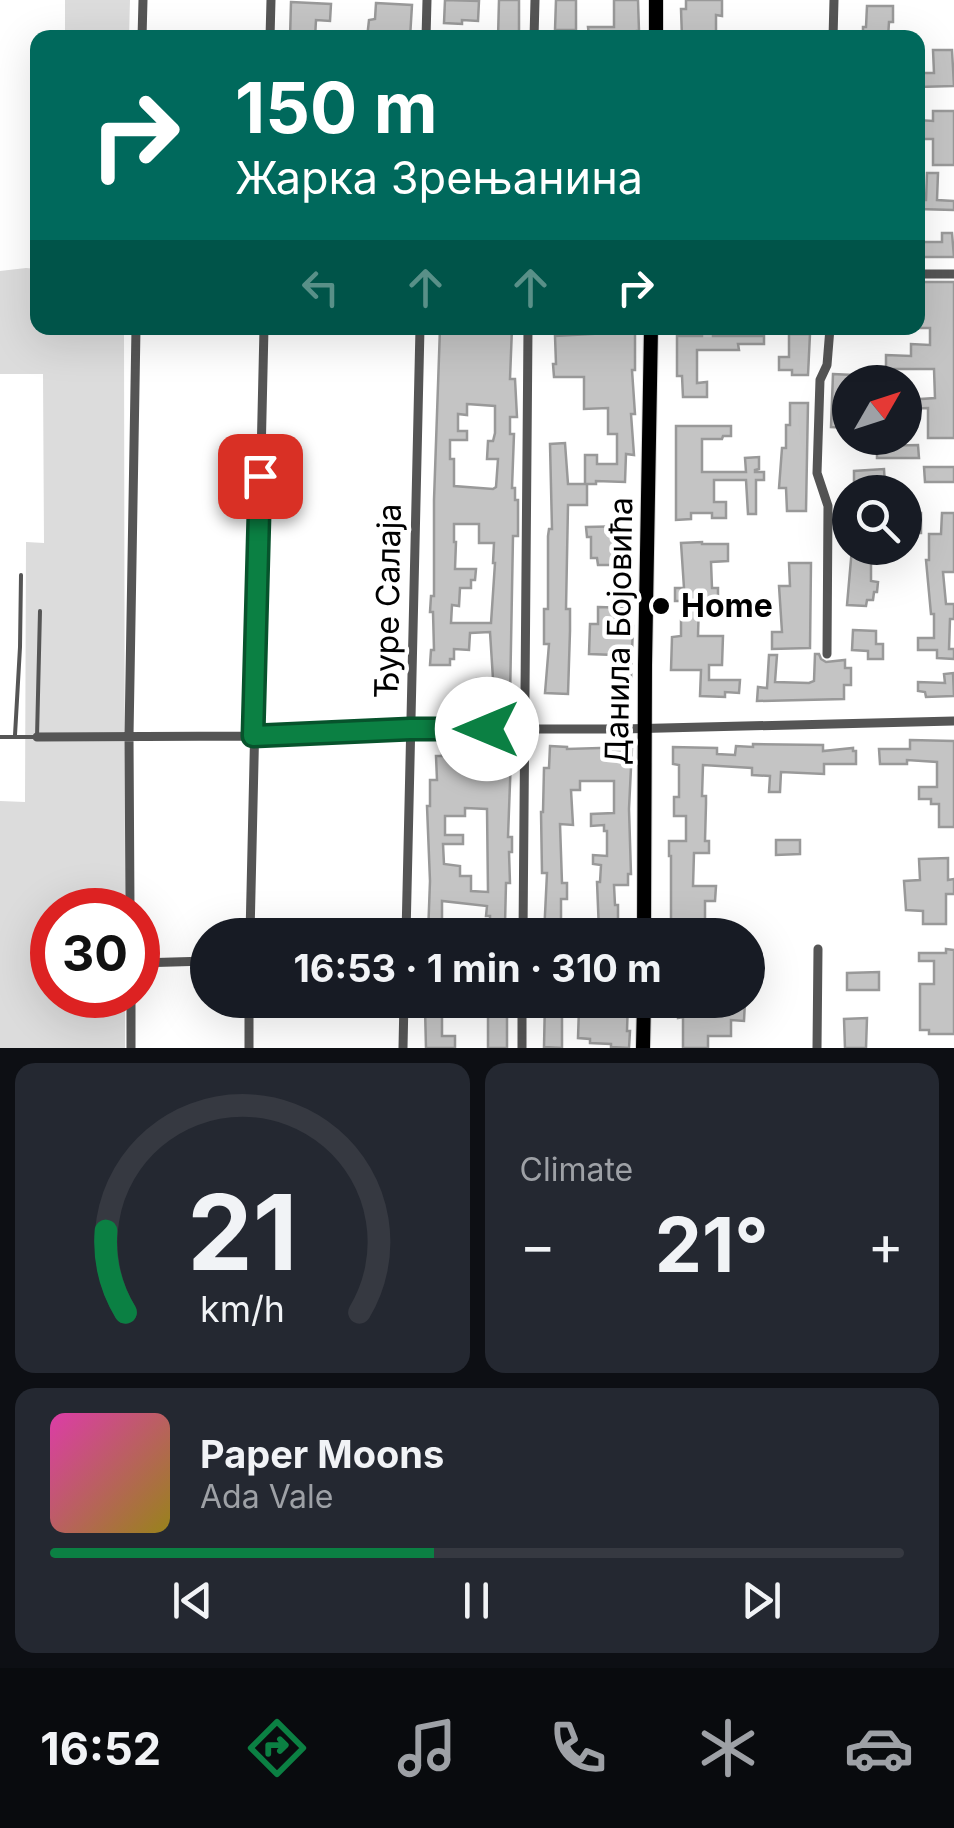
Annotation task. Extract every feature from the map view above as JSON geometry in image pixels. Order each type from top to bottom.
[{"type":"main road","points":[[656,0],[656,30]]},
{"type":"main road","name":"Данила Бојовића","points":[[644,918],[651,335]]},
{"type":"main road","points":[[643,1048],[644,1018]]},
{"type":"street","points":[[142,0],[142,30]]},
{"type":"street","points":[[270,30],[271,0]]},
{"type":"street","points":[[426,30],[427,0]]},
{"type":"street","points":[[534,30],[536,0]]},
{"type":"street","points":[[834,0],[834,30]]},
{"type":"street","points":[[925,274],[954,274]]},
{"type":"street","points":[[130,888],[136,335]]},
{"type":"street","points":[[250,918],[264,335]]},
{"type":"street","name":"Ђуре Салаја","points":[[406,918],[420,335]]},
{"type":"street","points":[[523,918],[528,335]]},
{"type":"street","points":[[827,654],[828,506],[818,472],[820,380],[828,365],[830,335]]},
{"type":"street","points":[[37,737],[954,721]]},
{"type":"street","points":[[817,1048],[818,949]]},
{"type":"street","points":[[160,962],[190,961]]},
{"type":"street","points":[[131,1018],[131,1048]]},
{"type":"street","points":[[249,1018],[249,1048]]},
{"type":"street","points":[[403,1048],[404,1018]]},
{"type":"street","points":[[522,1018],[522,1048]]},
{"type":"lane","points":[[14,737],[21,575]]},
{"type":"lane","points":[[0,736],[37,737],[40,611]]},
{"type":"shaded area","points":[[65,0],[130,0],[129,30],[65,30]]},
{"type":"shaded area","points":[[30,268],[30,335],[124,335],[125,888],[30,888],[30,1018],[125,1018],[125,1048],[0,1048],[0,801],[25,802],[26,542],[44,543],[43,374],[0,374],[0,271]]},
{"type":"building","points":[[445,0],[479,1],[478,21],[444,23]]},
{"type":"building","points":[[499,0],[519,0],[519,30],[498,30]]},
{"type":"building","points":[[556,0],[576,0],[576,30],[555,30]]},
{"type":"building","points":[[614,0],[638,0],[639,30],[588,27],[614,27]]},
{"type":"building","points":[[686,0],[722,0],[722,16],[716,15],[716,30],[682,30],[681,9],[686,9]]},
{"type":"building","points":[[291,2],[331,4],[330,21],[316,20],[315,30],[290,30]]},
{"type":"building","points":[[376,3],[412,5],[410,30],[368,30],[369,20],[375,19]]},
{"type":"building","points":[[867,6],[893,6],[888,30],[863,30]]},
{"type":"building","points":[[933,50],[952,50],[954,86],[925,87],[925,73],[934,73]]},
{"type":"building","points":[[933,111],[954,111],[954,165],[933,165],[933,139],[925,139],[925,120],[933,121]]},
{"type":"building","points":[[927,173],[938,173],[937,200],[954,201],[954,210],[925,209]]},
{"type":"building","points":[[942,233],[952,233],[954,257],[925,257],[925,242],[942,242]]},
{"type":"building","points":[[925,282],[954,282],[954,438],[928,438],[928,408],[922,408],[922,399],[935,398],[934,369],[886,365],[886,355],[911,356],[911,344],[930,345],[930,328],[925,328]]},
{"type":"building","points":[[440,335],[512,335],[510,379],[515,379],[517,417],[510,417],[510,434],[514,434],[512,488],[518,500],[518,536],[513,536],[510,699],[493,699],[493,687],[477,687],[477,679],[493,679],[490,632],[470,633],[469,650],[454,649],[450,665],[430,665],[434,650],[430,612],[434,596]],"holes":[[[467,404],[495,406],[495,433],[493,441],[488,441],[487,459],[498,459],[496,487],[454,486],[450,440],[467,440],[467,431],[458,431],[458,414],[467,415]],[[454,524],[479,524],[479,543],[494,543],[491,623],[451,623],[452,605],[459,606],[460,588],[471,588],[476,569],[455,569]]]},
{"type":"building","points":[[635,335],[635,414],[631,414],[634,455],[626,454],[625,482],[587,484],[587,505],[568,505],[568,694],[545,693],[549,644],[544,644],[544,609],[548,609],[548,536],[552,529],[550,444],[565,443],[568,484],[585,484],[585,455],[597,455],[597,464],[617,464],[617,434],[608,434],[608,408],[584,409],[584,377],[554,377],[555,336]]},
{"type":"building","points":[[789,335],[810,335],[808,375],[779,370],[779,357],[789,357]]},
{"type":"building","points":[[677,336],[764,336],[764,344],[738,344],[739,350],[697,350],[697,383],[707,382],[707,397],[683,397],[682,376],[677,376]]},
{"type":"building","points":[[790,403],[808,403],[806,511],[787,511],[786,488],[779,488]]},
{"type":"building","points":[[676,426],[731,426],[731,436],[702,439],[702,472],[746,472],[745,458],[759,457],[759,469],[755,472],[764,472],[764,480],[756,480],[756,514],[748,514],[746,480],[714,480],[714,502],[726,502],[726,518],[691,513],[691,519],[676,520]]},
{"type":"building","points":[[919,455],[919,458],[877,458]]},
{"type":"building","points":[[924,467],[954,467],[954,482],[925,482]]},
{"type":"building","points":[[884,469],[884,475],[854,475],[854,471]]},
{"type":"building","points":[[942,513],[954,513],[954,572],[943,572],[946,604],[954,604],[949,649],[954,649],[954,659],[937,658],[937,650],[918,650],[918,638],[934,638],[926,560],[929,534],[941,534]]},
{"type":"building","points":[[631,526],[624,568],[598,565],[597,558],[591,558],[591,537],[587,537],[586,527]]},
{"type":"building","points":[[681,543],[728,544],[728,561],[711,562],[712,588],[718,588],[718,601],[699,601],[698,636],[723,636],[722,665],[709,665],[709,680],[740,680],[739,693],[725,692],[725,697],[700,696],[701,670],[671,670],[672,637],[681,636],[681,601],[675,601],[675,588],[684,588]]},
{"type":"building","points":[[789,563],[811,563],[810,648],[772,649],[772,632],[782,632],[779,586],[790,586]]},
{"type":"building","points":[[851,565],[871,565],[871,581],[878,582],[873,600],[867,600],[866,606],[847,605]]},
{"type":"building","points":[[598,607],[629,608],[628,626],[633,626],[631,679],[615,679],[615,655],[589,654],[590,624],[598,624]]},
{"type":"building","points":[[853,630],[876,631],[876,644],[883,644],[883,659],[868,659],[868,651],[852,650]]},
{"type":"building","points":[[815,654],[826,662],[845,660],[845,668],[851,668],[851,685],[844,685],[844,699],[757,701],[758,687],[767,688],[769,655],[777,655],[775,682],[809,683],[814,681]]},
{"type":"building","points":[[953,673],[954,696],[926,697],[925,692],[918,691],[918,682],[945,683],[944,674]]},
{"type":"building","points":[[910,740],[954,741],[954,827],[939,827],[939,804],[919,799],[919,787],[937,787],[937,762],[907,760],[907,764],[880,764],[879,749],[910,749]]},
{"type":"building","points":[[823,745],[823,751],[853,748],[856,764],[824,764],[824,774],[781,772],[780,792],[769,792],[770,776],[752,775],[752,768],[703,765],[705,841],[709,841],[709,853],[694,853],[693,886],[716,886],[715,901],[705,901],[705,918],[671,918],[669,841],[686,841],[686,816],[674,816],[674,797],[679,797],[679,765],[673,764],[673,747],[717,748],[717,754],[735,755],[736,746]]},
{"type":"building","points":[[550,746],[632,747],[631,874],[628,885],[614,885],[618,918],[598,918],[597,882],[601,865],[593,864],[593,855],[607,856],[607,831],[604,825],[591,826],[591,814],[614,813],[614,781],[580,781],[580,790],[571,790],[573,825],[560,824],[562,883],[567,883],[567,899],[561,899],[561,918],[545,918],[547,873],[542,873],[541,812],[544,768],[549,768]]},
{"type":"building","points":[[456,748],[490,749],[490,756],[511,756],[508,837],[512,837],[512,852],[505,918],[486,916],[487,906],[442,901],[442,918],[429,918],[427,806],[430,780],[437,780],[436,756],[456,753]],"holes":[[[465,808],[487,809],[488,892],[471,891],[471,876],[460,876],[460,866],[444,864],[443,844],[463,844],[463,835],[445,835],[445,816],[465,816]]]},
{"type":"building","points":[[776,840],[800,840],[800,854],[776,855]]},
{"type":"building","points":[[948,858],[948,880],[954,879],[954,894],[946,894],[946,924],[923,924],[923,911],[906,910],[904,881],[920,880],[919,859]]},
{"type":"building","points":[[946,949],[954,950],[954,1034],[929,1034],[929,1030],[920,1030],[920,984],[934,984],[934,961],[919,961],[919,953],[946,953]]},
{"type":"building","points":[[879,972],[879,990],[847,990],[847,973]]},
{"type":"building","points":[[425,1018],[442,1018],[442,1036],[455,1036],[455,1048],[426,1048]]},
{"type":"building","points":[[488,1018],[507,1018],[507,1048],[488,1048]]},
{"type":"building","points":[[545,1018],[562,1018],[562,1048],[544,1047]]},
{"type":"building","points":[[579,1018],[627,1018],[629,1048],[578,1038]]},
{"type":"building","points":[[683,1018],[744,1018],[731,1020],[731,1036],[708,1036],[708,1048],[683,1048]]},
{"type":"building","points":[[867,1018],[866,1048],[845,1048],[844,1019]]},
{"type":"place","name":"Home","points":[[661,606]]},
{"type":"route","points":[[260,476],[253,736],[487,729]]}]
